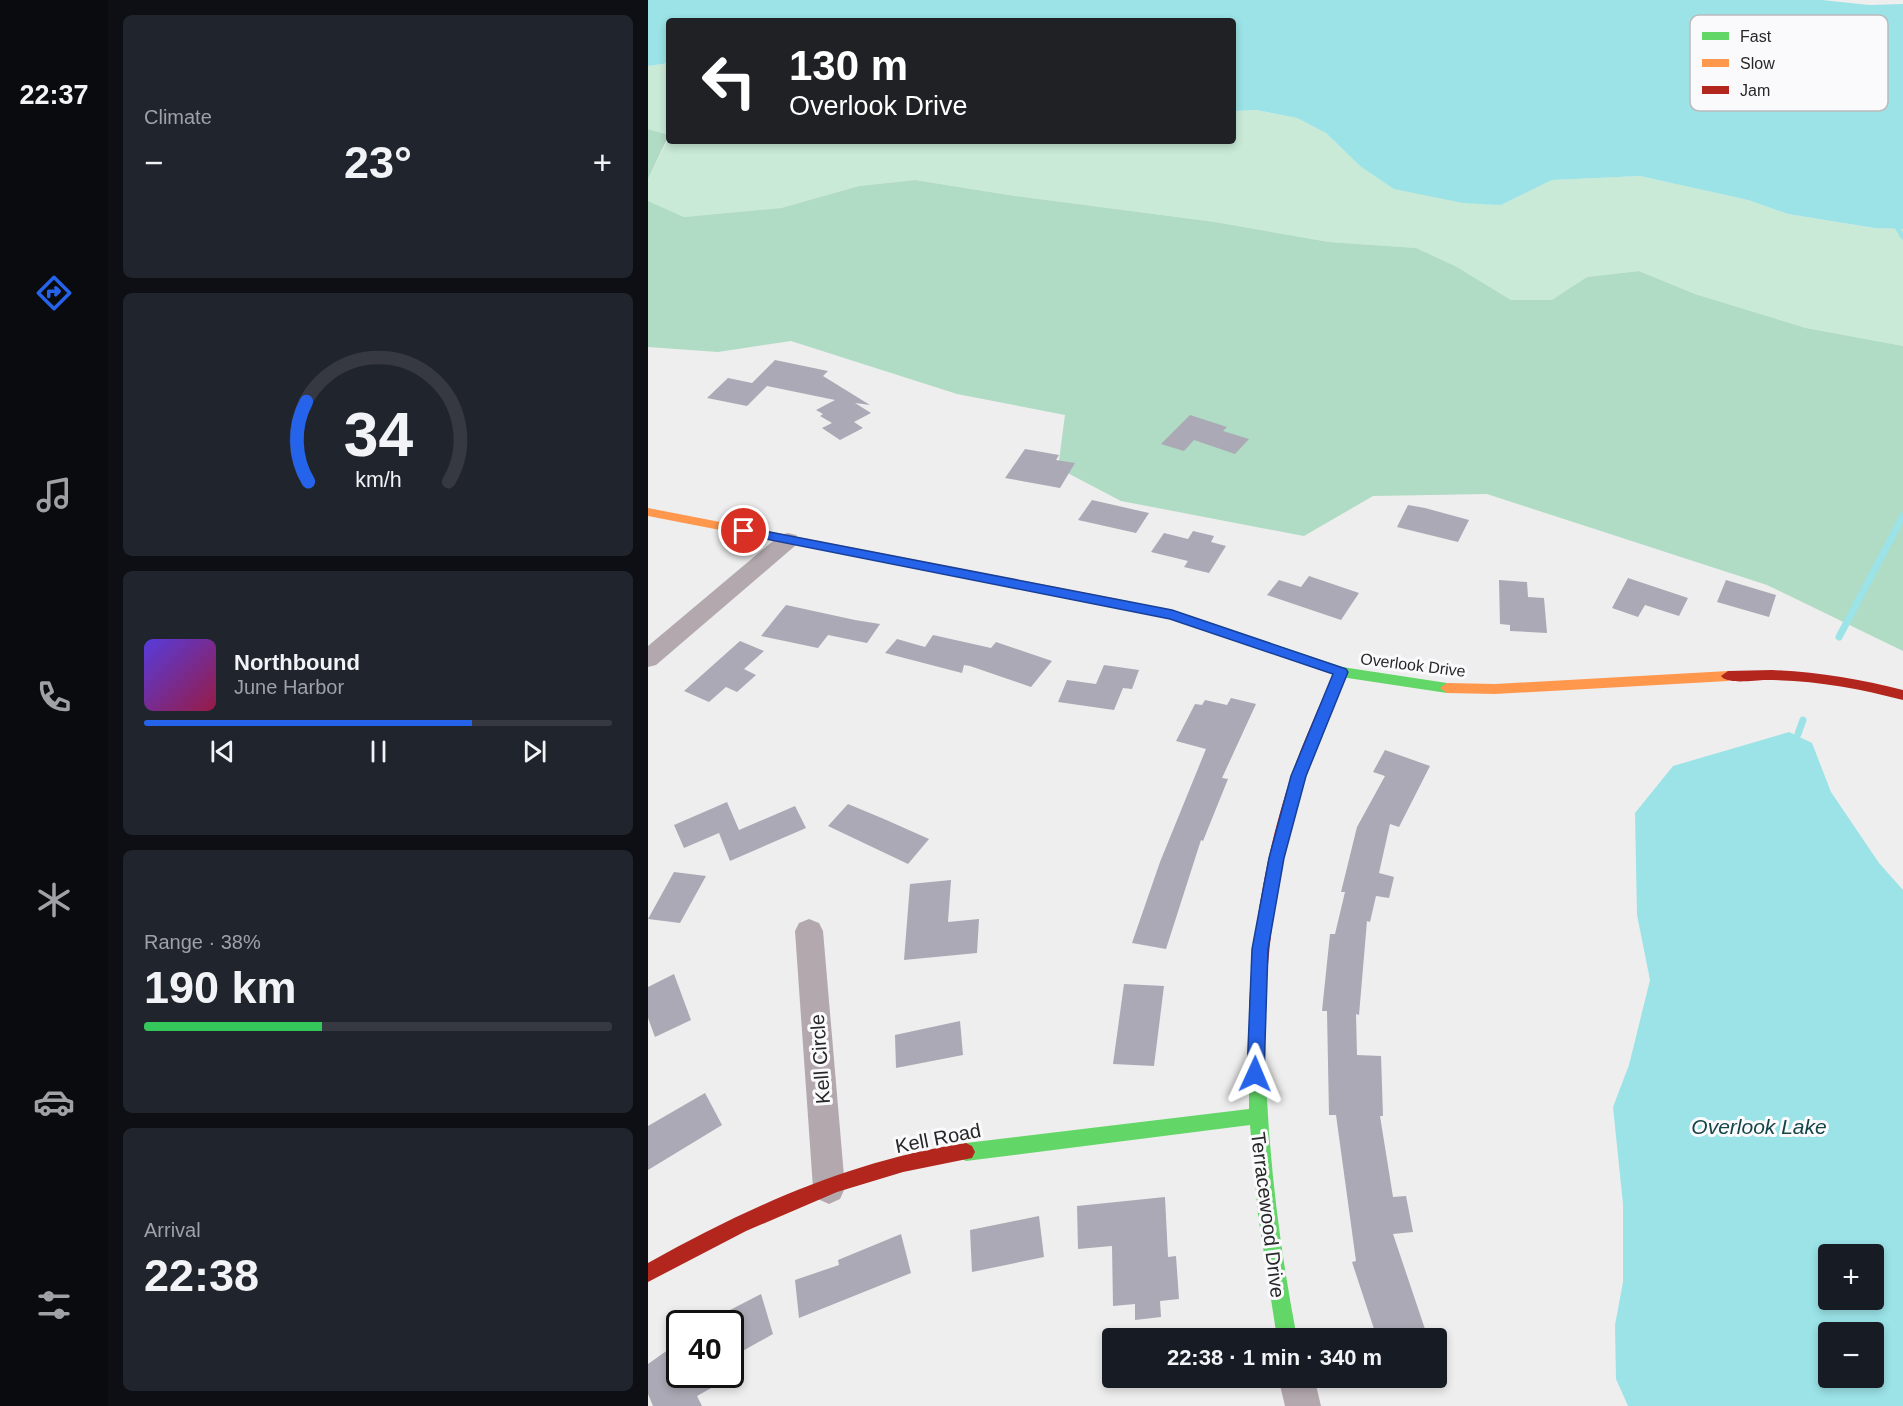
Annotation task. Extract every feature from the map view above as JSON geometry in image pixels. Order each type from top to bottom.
[{"type":"street","name":"Overlook Drive","points":[[648,513],[1172,615],[1341,672],[1438,688],[1496,689],[1759,674],[1821,679],[1878,688],[1903,695]]},
{"type":"street","points":[[648,659],[788,540]]},
{"type":"street","name":"Terracewood Drive","points":[[1285,1328],[1276,1288],[1259,1171],[1255,1054],[1260,949],[1276,858],[1298,776],[1341,672]]},
{"type":"street","name":"Kell Circle","points":[[809,931],[829,1188]]},
{"type":"street","name":"Kell Road","points":[[648,1273],[712,1237],[829,1188],[903,1163],[998,1146],[1256,1116]]},
{"type":"street","points":[[1299,1388],[1303,1406]]},
{"type":"green space","points":[[666,63],[666,134],[648,129],[648,66]]},
{"type":"green space","points":[[1256,110],[1297,118],[1326,133],[1360,166],[1501,205],[1552,180],[1640,176],[1748,200],[1788,214],[1873,228],[1903,229],[1903,346],[1806,328],[1695,294],[1639,271],[1587,277],[1553,300],[1511,300],[1457,267],[1415,248],[1329,242],[1215,222],[1009,195],[915,180],[859,186],[781,208],[684,217],[648,201],[648,179],[666,144],[1236,144],[1236,111]]},
{"type":"green space","points":[[648,129],[666,134],[666,141],[648,179]]},
{"type":"green space","points":[[915,180],[1009,195],[1215,222],[1329,242],[1416,248],[1457,267],[1511,300],[1552,300],[1587,277],[1639,271],[1695,294],[1806,328],[1903,346],[1903,651],[1767,585],[1487,494],[1373,496],[1304,536],[1121,501],[1058,468],[1065,415],[957,394],[791,341],[718,352],[648,347],[648,201],[684,217],[781,208],[859,186]]},
{"type":"water","points":[[648,0],[1822,0],[1869,5],[1903,4],[1903,229],[1874,228],[1788,214],[1748,200],[1640,176],[1552,180],[1501,205],[1463,203],[1394,189],[1360,166],[1326,133],[1297,118],[1256,110],[1236,111],[1236,18],[666,18],[666,63],[648,66]]},
{"type":"water","name":"Overlook Lake","points":[[1789,732],[1812,743],[1831,792],[1879,863],[1903,890],[1903,1406],[1628,1406],[1616,1379],[1615,1325],[1623,1282],[1623,1204],[1613,1107],[1629,1065],[1650,980],[1637,915],[1635,813],[1673,766]]},
{"type":"building","points":[[775,360],[828,371],[823,376],[870,405],[855,403],[871,413],[854,422],[863,428],[840,440],[822,428],[832,423],[820,416],[823,414],[816,410],[835,400],[767,386],[747,406],[707,398],[728,378],[752,383]]},
{"type":"building","points":[[1190,415],[1227,427],[1223,431],[1249,439],[1235,454],[1194,440],[1184,451],[1161,444]]},
{"type":"building","points":[[1025,449],[1059,455],[1056,460],[1075,463],[1060,488],[1005,478]]},
{"type":"building","points":[[1092,500],[1149,513],[1136,533],[1078,520]]},
{"type":"building","points":[[1408,505],[1469,520],[1458,542],[1397,527]]},
{"type":"building","points":[[1193,531],[1214,536],[1211,542],[1226,546],[1209,573],[1184,567],[1188,561],[1151,552],[1164,533],[1188,539]]},
{"type":"building","points":[[1309,576],[1359,593],[1341,620],[1267,595],[1279,580],[1301,587]]},
{"type":"building","points":[[1628,578],[1688,598],[1679,616],[1645,605],[1638,617],[1612,608]]},
{"type":"building","points":[[1499,580],[1527,582],[1528,597],[1544,598],[1547,633],[1510,631],[1510,625],[1500,624]]},
{"type":"building","points":[[1726,580],[1776,595],[1769,617],[1717,602]]},
{"type":"building","points":[[786,605],[880,624],[867,643],[828,635],[818,648],[761,636]]},
{"type":"building","points":[[933,635],[991,648],[996,642],[1052,661],[1031,687],[970,666],[964,665],[962,673],[885,653],[897,639],[925,647]]},
{"type":"building","points":[[740,641],[764,651],[744,669],[756,675],[737,692],[726,687],[709,702],[684,691]]},
{"type":"building","points":[[1104,665],[1139,670],[1132,689],[1123,688],[1114,710],[1058,702],[1067,680],[1096,684]]},
{"type":"building","points":[[1231,698],[1256,704],[1222,778],[1228,779],[1203,841],[1201,840],[1166,949],[1132,943],[1160,862],[1206,749],[1176,741],[1195,704],[1202,705],[1205,700],[1227,705]]},
{"type":"building","points":[[1385,750],[1430,766],[1399,827],[1390,824],[1379,873],[1394,877],[1389,898],[1376,896],[1370,922],[1367,921],[1359,1015],[1356,1014],[1357,1055],[1381,1056],[1383,1116],[1380,1116],[1393,1197],[1406,1196],[1413,1232],[1393,1234],[1425,1328],[1374,1328],[1352,1262],[1356,1261],[1336,1115],[1329,1115],[1327,1011],[1322,1011],[1330,934],[1335,934],[1345,892],[1341,892],[1357,827],[1385,776],[1373,772]]},
{"type":"building","points":[[727,802],[739,830],[795,806],[806,828],[730,861],[719,833],[684,848],[674,825]]},
{"type":"building","points":[[848,804],[929,839],[908,864],[828,826]]},
{"type":"building","points":[[674,872],[706,876],[680,923],[648,919]]},
{"type":"building","points":[[951,880],[948,922],[979,919],[977,953],[904,960],[910,884]]},
{"type":"building","points":[[674,974],[691,1020],[655,1037],[648,1018],[648,987]]},
{"type":"building","points":[[1124,984],[1164,986],[1154,1066],[1113,1064]]},
{"type":"building","points":[[960,1021],[963,1055],[896,1068],[895,1035]]},
{"type":"building","points":[[705,1093],[722,1125],[648,1170],[648,1126]]},
{"type":"building","points":[[1165,1197],[1168,1257],[1176,1256],[1179,1299],[1160,1301],[1161,1317],[1135,1320],[1135,1304],[1113,1306],[1112,1246],[1078,1249],[1077,1206]]},
{"type":"building","points":[[1039,1216],[1044,1257],[972,1272],[970,1230]]},
{"type":"building","points":[[901,1234],[911,1273],[799,1318],[795,1280],[839,1265],[838,1260]]},
{"type":"building","points":[[761,1294],[773,1334],[744,1350],[744,1310],[730,1310]]},
{"type":"building","points":[[666,1351],[666,1388],[711,1388],[697,1396],[702,1406],[653,1406],[648,1394],[648,1364]]},
{"type":"waterway","points":[[1895,224],[1903,237]]},
{"type":"waterway","points":[[1839,637],[1903,516]]},
{"type":"waterway","points":[[1798,734],[1803,720]]},
{"type":"traffic: fast","points":[[1118,603],[1172,614],[1341,672],[1447,688]]},
{"type":"traffic: fast","points":[[1257,1009],[1257,1092],[1262,1174],[1272,1256],[1285,1328]]},
{"type":"traffic: fast","points":[[966,1152],[1256,1116]]},
{"type":"traffic: slow","points":[[648,512],[1118,603]]},
{"type":"traffic: slow","points":[[1447,688],[1495,689],[1728,676]]},
{"type":"traffic: jam","points":[[1257,1009],[1261,949],[1269,890],[1282,831],[1304,761],[1341,672]]},
{"type":"traffic: jam","points":[[1728,676],[1772,675],[1816,678],[1882,689],[1903,695]]},
{"type":"traffic: jam","points":[[648,1273],[740,1224],[804,1196],[870,1172],[903,1163],[966,1152]]},
{"type":"route","points":[[744,531],[1172,615],[1341,672],[1298,776],[1276,858],[1260,949],[1255,1074]]}]
